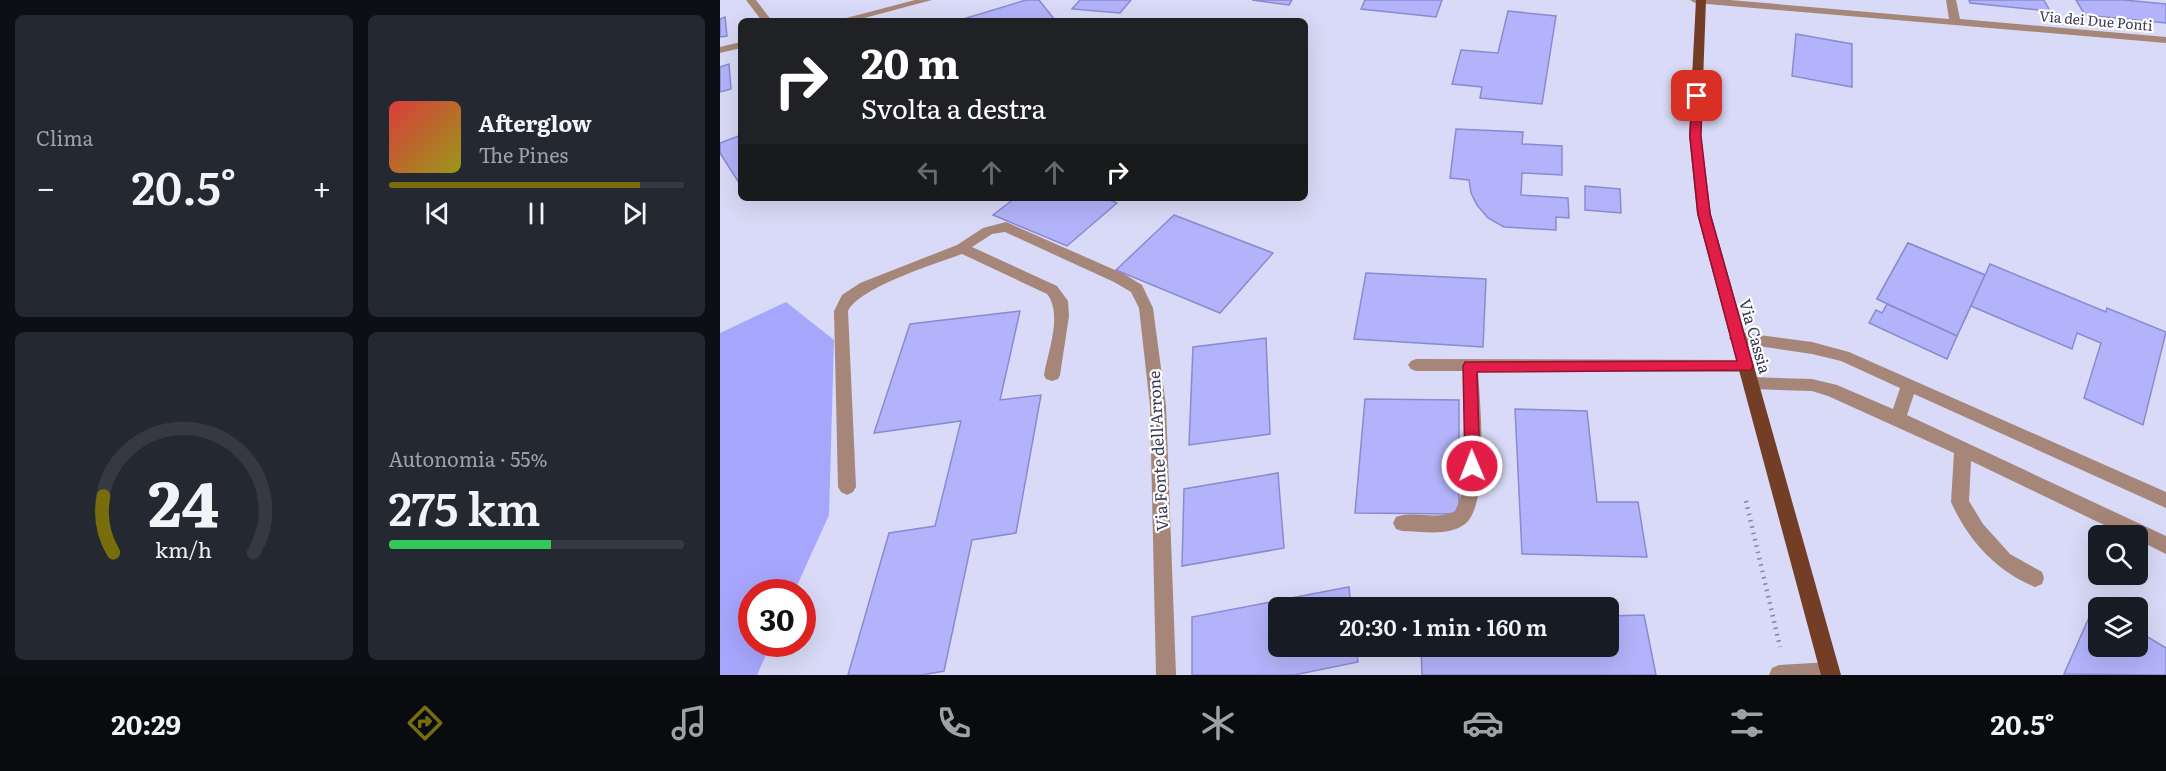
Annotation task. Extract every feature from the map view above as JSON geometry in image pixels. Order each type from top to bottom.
[{"type":"main road","name":"Via Cassia","points":[[1700,0],[1695,136],[1698,173],[1707,224],[1831,673]]},
{"type":"street","points":[[751,0],[765,18]]},
{"type":"street","points":[[852,18],[927,0]]},
{"type":"street","name":"Via dei Due Ponti","points":[[1695,0],[2166,40]]},
{"type":"street","points":[[1951,0],[1955,21]]},
{"type":"street","points":[[720,50],[738,46]]},
{"type":"street","name":"Via Fonte dell'Arrone","points":[[847,487],[841,311],[847,299],[865,287],[962,248],[981,233],[993,228],[1006,227],[1119,278],[1137,289],[1146,308],[1158,406],[1166,675]]},
{"type":"street","points":[[962,248],[1052,291],[1061,301],[1062,316],[1052,375]]},
{"type":"street","points":[[1737,339],[1812,348],[1844,356],[2166,500]]},
{"type":"street","points":[[1416,365],[1746,366]]},
{"type":"street","points":[[1402,523],[1452,522],[1462,516],[1468,506],[1473,486],[1470,366]]},
{"type":"street","points":[[1751,383],[1822,387],[1898,418],[2166,545]]},
{"type":"street","points":[[1898,418],[1909,385]]},
{"type":"street","points":[[1963,449],[1960,502],[1977,530],[2003,560],[2035,578]]},
{"type":"street","points":[[1781,675],[1831,673]]},
{"type":"path","points":[[1746,501],[1780,646],[1781,675]]},
{"type":"shaded area","points":[[786,302],[834,340],[829,515],[800,579],[738,579],[738,657],[765,657],[757,675],[720,675],[720,333]]},
{"type":"building","points":[[1026,0],[1039,0],[1053,18],[967,18]]},
{"type":"building","points":[[1080,0],[1131,0],[1120,13],[1072,9]]},
{"type":"building","points":[[1252,0],[1292,0],[1289,5]]},
{"type":"building","points":[[1365,0],[1442,0],[1436,17],[1361,9]]},
{"type":"building","points":[[1969,0],[2044,0],[2050,11],[1970,3]]},
{"type":"building","points":[[2076,0],[2124,0],[2166,4],[2166,23],[2085,15]]},
{"type":"building","points":[[1508,11],[1556,16],[1542,104],[1480,98],[1482,87],[1452,84],[1461,50],[1498,53]]},
{"type":"building","points":[[725,17],[727,36],[720,37],[720,19]]},
{"type":"building","points":[[1796,34],[1852,44],[1852,87],[1792,76]]},
{"type":"building","points":[[729,64],[731,89],[720,92],[720,67]]},
{"type":"building","points":[[1456,129],[1523,132],[1522,144],[1562,146],[1562,175],[1522,173],[1521,195],[1568,198],[1569,218],[1556,217],[1556,230],[1504,227],[1488,218],[1471,193],[1469,180],[1450,178]]},
{"type":"building","points":[[738,136],[738,181],[720,153],[720,143]]},
{"type":"building","points":[[1585,186],[1620,189],[1621,213],[1585,210]]},
{"type":"building","points":[[1011,201],[1112,201],[1117,203],[1067,246],[993,215]]},
{"type":"building","points":[[1174,215],[1273,253],[1220,313],[1116,270]]},
{"type":"building","points":[[1908,243],[1985,275],[1957,336],[1877,299]]},
{"type":"building","points":[[1908,243],[1985,275],[1957,336],[1877,299]]},
{"type":"building","points":[[1990,264],[2106,312],[2107,308],[2166,332],[2143,425],[2084,398],[2101,343],[2077,333],[2072,349],[1971,306]]},
{"type":"building","points":[[1366,273],[1486,279],[1483,347],[1354,339]]},
{"type":"building","points":[[1887,304],[1957,336],[1947,359],[1869,323],[1876,310],[1882,313]]},
{"type":"building","points":[[1020,311],[1000,400],[1041,395],[1016,533],[972,540],[944,671],[922,675],[848,675],[889,533],[935,526],[961,421],[874,433],[910,324]]},
{"type":"building","points":[[1266,338],[1270,434],[1189,445],[1193,347]]},
{"type":"building","points":[[1365,399],[1459,400],[1459,514],[1355,513]]},
{"type":"building","points":[[1515,409],[1587,411],[1597,502],[1638,502],[1647,557],[1522,554]]},
{"type":"building","points":[[1278,473],[1284,548],[1182,566],[1184,489]]},
{"type":"building","points":[[1349,587],[1350,597],[1297,597]]},
{"type":"building","points":[[1268,602],[1268,657],[1357,657],[1358,662],[1294,675],[1192,675],[1192,617]]},
{"type":"building","points":[[1644,615],[1656,675],[1422,675],[1421,657],[1619,657],[1619,616]]},
{"type":"building","points":[[2088,620],[2088,657],[2148,657],[2148,637],[2166,648],[2166,675],[2064,674]]},
{"type":"route","points":[[1472,466],[1470,366],[1746,366],[1704,214],[1695,136],[1697,96]]}]
